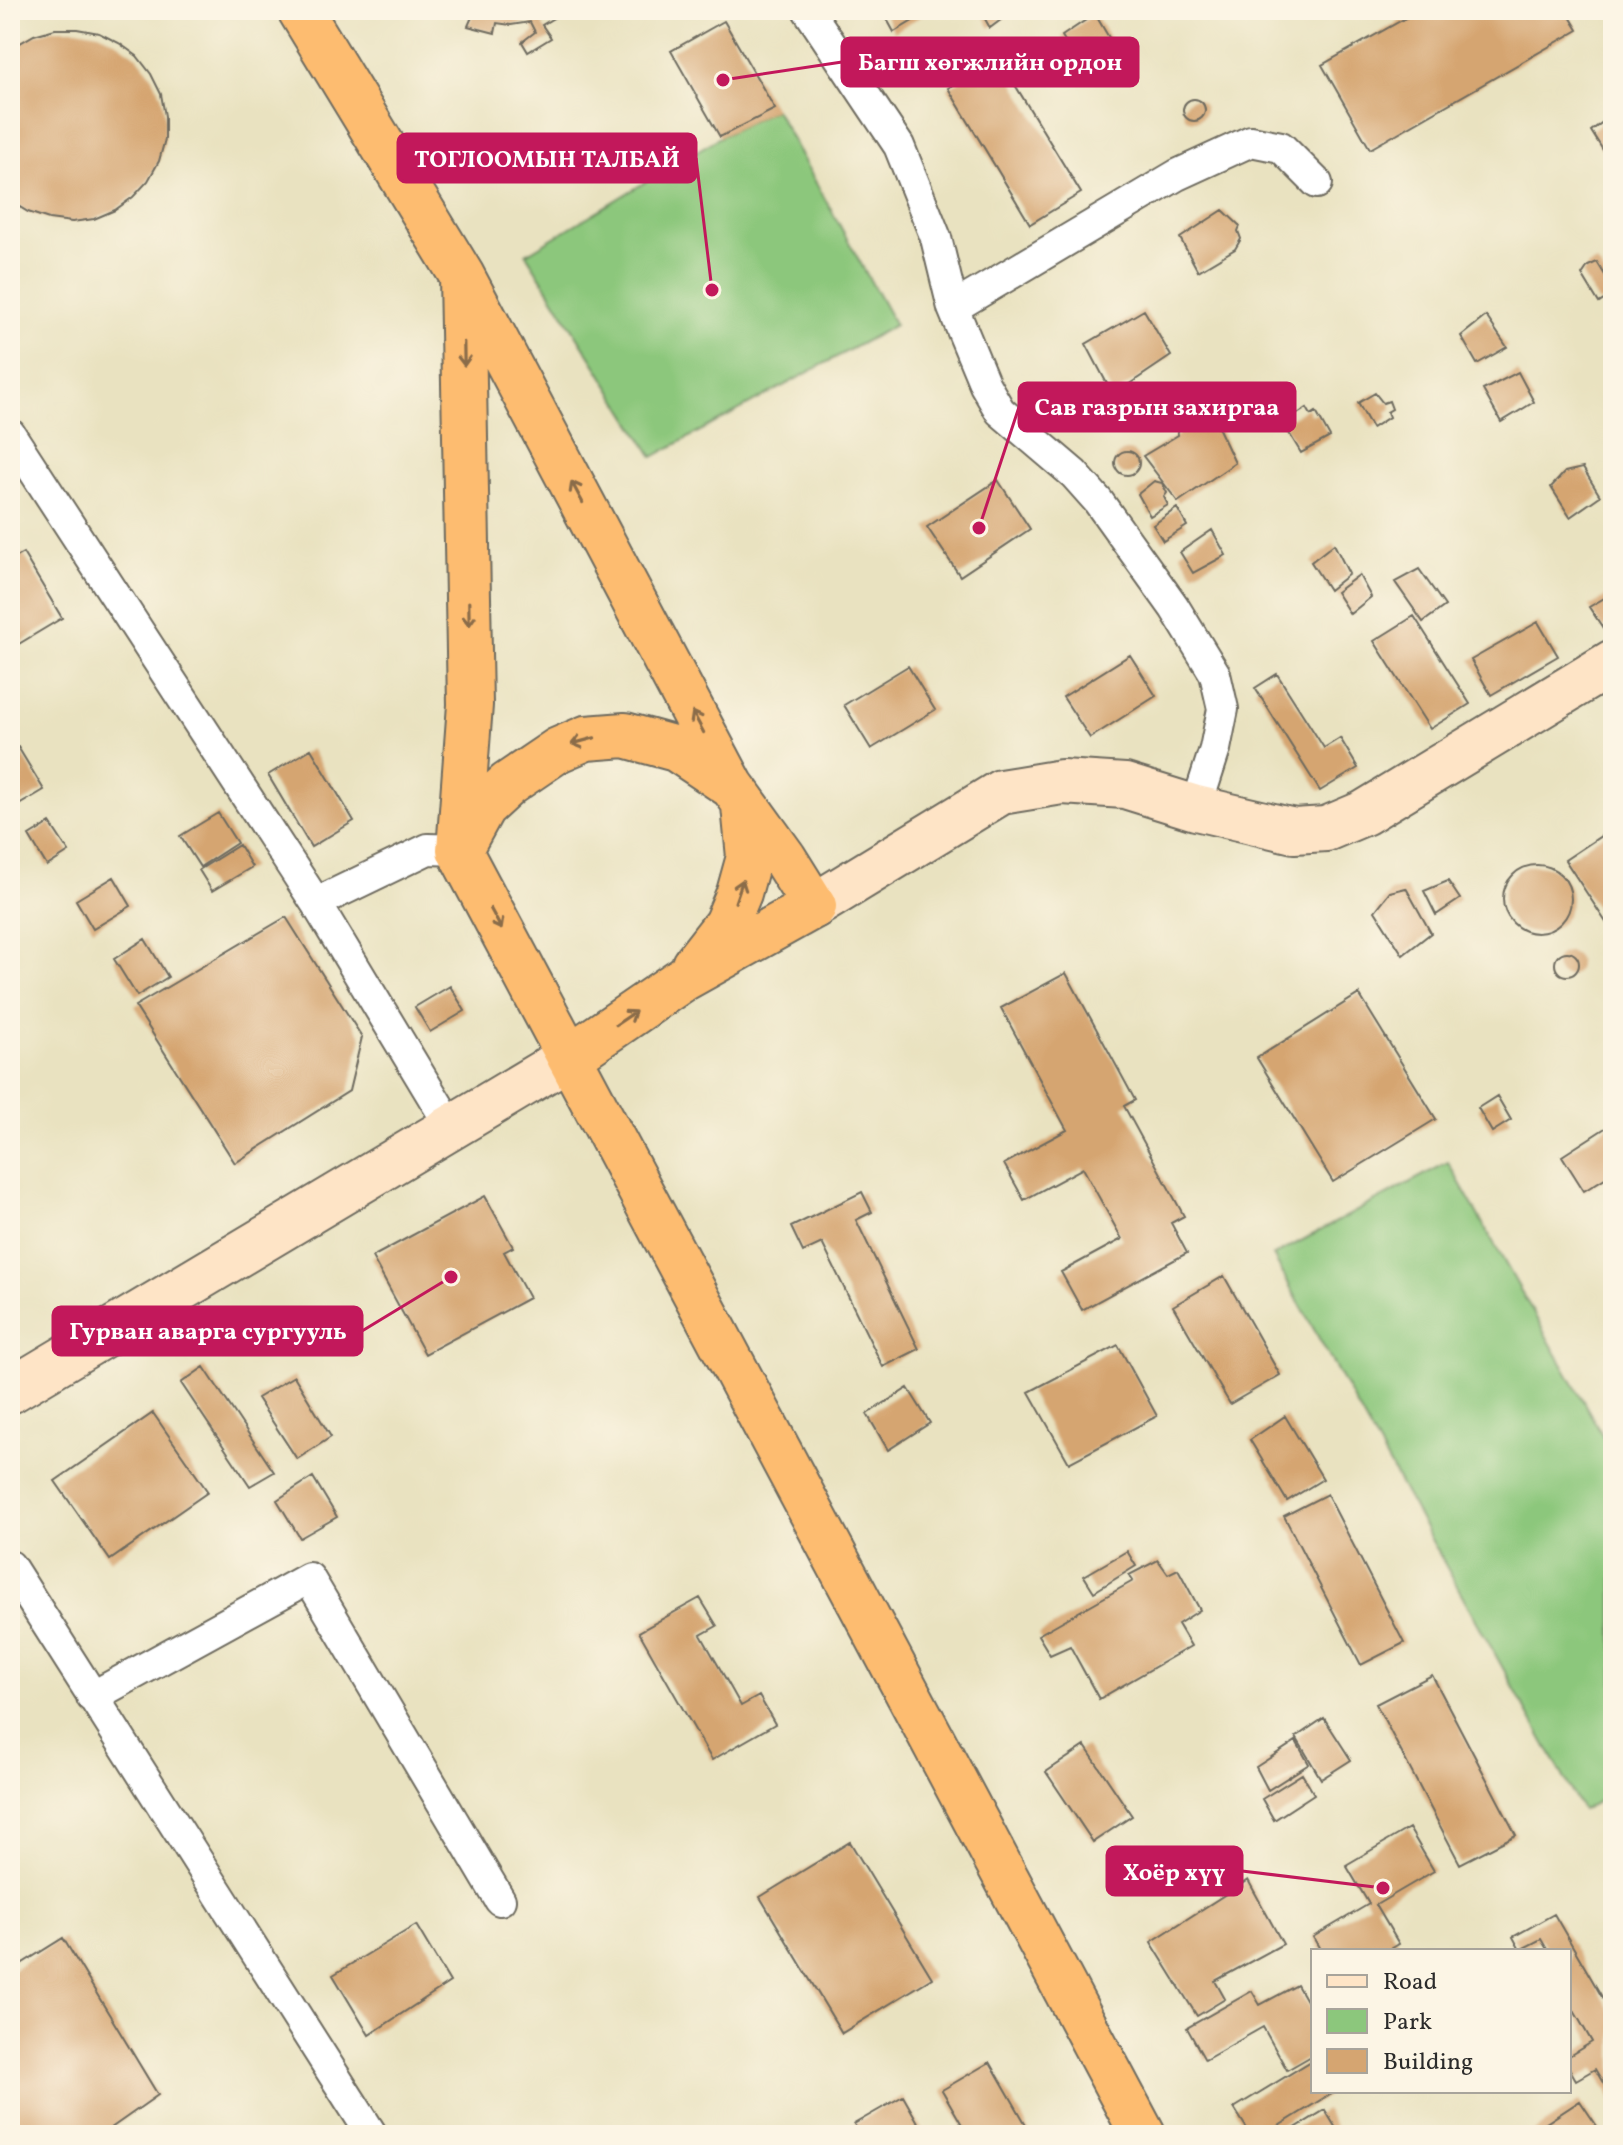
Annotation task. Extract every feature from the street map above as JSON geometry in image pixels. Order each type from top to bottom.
[{"type":"highway","points":[[300,10],[462,276],[738,796],[784,858],[814,906],[683,979],[569,1057]]},
{"type":"highway","points":[[462,276],[470,705],[459,850],[1143,2135]]},
{"type":"highway","points":[[459,850],[483,807],[508,784],[558,750],[586,738],[625,735],[676,749],[738,796],[749,857],[726,924],[683,979]]},
{"type":"main road","points":[[814,906],[1001,792],[1062,782],[1125,786],[1196,808],[1294,831],[1326,829],[1364,813],[1613,662]]},
{"type":"main road","points":[[10,1391],[569,1057]]},
{"type":"street","points":[[808,10],[899,146],[936,238],[953,308],[985,385],[1000,411],[1074,474],[1098,501],[1174,607],[1215,674],[1223,709],[1215,749],[1196,808]]},
{"type":"street","points":[[953,308],[1177,175],[1251,141],[1281,147],[1317,183]]},
{"type":"street","points":[[10,434],[316,903],[451,1127]]},
{"type":"street","points":[[316,903],[428,849],[459,850]]},
{"type":"street","points":[[10,1566],[372,2135]]},
{"type":"street","points":[[92,1697],[309,1578],[500,1900]]},
{"type":"green space","points":[[775,109],[895,325],[653,457],[526,254],[720,137]]},
{"type":"green space","points":[[1448,1162],[1613,1454],[1613,1794],[1582,1810],[1273,1256]]},
{"type":"building","points":[[458,10],[550,10],[555,17],[542,25],[551,38],[528,52],[522,42],[535,32],[530,22],[511,25],[497,23],[495,33],[468,26],[472,17]]},
{"type":"building","points":[[882,10],[931,10],[894,32]]},
{"type":"building","points":[[980,10],[1014,10],[990,28]]},
{"type":"building","points":[[1420,10],[1566,10],[1578,30],[1370,149],[1322,65]]},
{"type":"building","points":[[1095,14],[1114,46],[1083,71],[1062,36]]},
{"type":"building","points":[[724,21],[775,109],[720,137],[671,51]]},
{"type":"building","points":[[55,29],[99,33],[119,43],[137,56],[161,94],[165,139],[159,161],[148,181],[133,197],[115,210],[94,219],[72,222],[49,219],[28,212],[10,201],[10,49],[34,35]]},
{"type":"building","points":[[998,57],[1081,193],[1030,224],[948,88]]},
{"type":"building","points":[[1194,99],[1202,102],[1205,110],[1202,118],[1194,121],[1186,118],[1183,110],[1186,102]]},
{"type":"building","points":[[1613,114],[1613,166],[1591,131]]},
{"type":"building","points":[[1223,210],[1240,226],[1241,239],[1235,249],[1198,271],[1180,238]]},
{"type":"building","points":[[1597,262],[1613,288],[1613,294],[1599,303],[1582,275],[1588,266]]},
{"type":"building","points":[[1144,310],[1171,356],[1113,395],[1086,344]]},
{"type":"building","points":[[1486,316],[1507,347],[1477,364],[1461,336]]},
{"type":"building","points":[[1518,372],[1534,402],[1501,422],[1483,390]]},
{"type":"building","points":[[1375,393],[1383,403],[1389,401],[1392,409],[1387,412],[1389,417],[1372,428],[1358,403]]},
{"type":"building","points":[[1307,408],[1311,415],[1316,412],[1330,437],[1301,453],[1283,423]]},
{"type":"building","points":[[1211,412],[1235,463],[1178,502],[1143,456],[1178,435],[1177,428]]},
{"type":"building","points":[[1127,451],[1138,458],[1139,463],[1132,474],[1127,475],[1116,468],[1115,463],[1122,452]]},
{"type":"building","points":[[1583,468],[1600,496],[1570,517],[1551,487],[1565,472]]},
{"type":"building","points":[[998,480],[1030,529],[960,576],[927,527]]},
{"type":"building","points":[[1154,481],[1162,483],[1168,505],[1150,516],[1138,494]]},
{"type":"building","points":[[1177,508],[1187,526],[1163,541],[1153,525]]},
{"type":"building","points":[[1212,530],[1226,555],[1193,573],[1180,552]]},
{"type":"building","points":[[1334,544],[1349,574],[1329,590],[1311,562]]},
{"type":"building","points":[[23,553],[62,618],[12,648],[10,560]]},
{"type":"building","points":[[1419,569],[1445,606],[1423,622],[1395,582]]},
{"type":"building","points":[[1359,575],[1371,597],[1350,614],[1336,592]]},
{"type":"building","points":[[1613,593],[1613,622],[1603,628],[1589,607]]},
{"type":"building","points":[[1414,616],[1470,704],[1430,729],[1374,641]]},
{"type":"building","points":[[1538,622],[1558,656],[1491,695],[1471,660]]},
{"type":"building","points":[[1130,655],[1156,696],[1090,738],[1063,697]]},
{"type":"building","points":[[908,666],[935,710],[871,749],[844,705]]},
{"type":"building","points":[[1277,674],[1324,748],[1340,738],[1358,768],[1320,791],[1255,688]]},
{"type":"building","points":[[18,747],[44,790],[12,809],[10,752]]},
{"type":"building","points":[[311,749],[354,821],[311,847],[268,775]]},
{"type":"building","points":[[218,813],[237,843],[200,867],[180,836]]},
{"type":"building","points":[[50,823],[69,852],[47,866],[29,836]]},
{"type":"building","points":[[1604,834],[1613,847],[1613,933],[1565,860]]},
{"type":"building","points":[[239,845],[252,867],[212,891],[199,870]]},
{"type":"building","points":[[1544,865],[1565,880],[1571,899],[1569,912],[1561,923],[1544,933],[1530,933],[1513,923],[1505,912],[1503,892],[1513,875],[1524,867]]},
{"type":"building","points":[[114,877],[131,906],[93,929],[76,900]]},
{"type":"building","points":[[1448,881],[1460,899],[1436,915],[1424,891]]},
{"type":"building","points":[[1406,888],[1431,933],[1403,955],[1375,911],[1390,892]]},
{"type":"building","points":[[286,917],[362,1037],[349,1091],[235,1163],[135,1006]]},
{"type":"building","points":[[145,939],[168,977],[137,996],[114,959]]},
{"type":"building","points":[[1567,952],[1578,959],[1579,964],[1572,975],[1567,976],[1556,969],[1555,964],[1562,953]]},
{"type":"building","points":[[1066,973],[1135,1100],[1124,1106],[1184,1216],[1171,1223],[1187,1253],[1082,1310],[1061,1272],[1122,1239],[1083,1168],[1024,1200],[1004,1164],[1067,1130],[1001,1008]]},
{"type":"building","points":[[450,986],[465,1011],[430,1032],[415,1007]]},
{"type":"building","points":[[1359,994],[1436,1119],[1333,1182],[1257,1058]]},
{"type":"building","points":[[1497,1096],[1511,1120],[1492,1132],[1478,1108]]},
{"type":"building","points":[[1613,1123],[1613,1180],[1610,1175],[1584,1191],[1562,1156]]},
{"type":"building","points":[[862,1192],[872,1212],[856,1220],[919,1349],[883,1367],[822,1243],[803,1252],[791,1227]]},
{"type":"building","points":[[485,1196],[513,1247],[504,1252],[529,1298],[425,1354],[372,1257]]},
{"type":"building","points":[[1224,1276],[1280,1375],[1230,1404],[1173,1306]]},
{"type":"building","points":[[1118,1345],[1157,1416],[1069,1463],[1029,1392]]},
{"type":"building","points":[[204,1367],[274,1472],[250,1486],[181,1383]]},
{"type":"building","points":[[294,1376],[331,1437],[297,1459],[257,1398]]},
{"type":"building","points":[[908,1388],[930,1423],[888,1450],[867,1414]]},
{"type":"building","points":[[153,1413],[208,1492],[110,1560],[55,1481]]},
{"type":"building","points":[[1285,1416],[1323,1479],[1287,1501],[1250,1440]]},
{"type":"building","points":[[313,1477],[337,1517],[300,1538],[277,1500]]},
{"type":"building","points":[[1327,1494],[1404,1643],[1361,1665],[1284,1516]]},
{"type":"building","points":[[1127,1551],[1136,1566],[1094,1592],[1084,1576]]},
{"type":"building","points":[[1158,1560],[1168,1574],[1178,1569],[1200,1610],[1178,1624],[1191,1646],[1099,1699],[1070,1646],[1050,1655],[1038,1635],[1133,1581],[1129,1575]]},
{"type":"building","points":[[700,1598],[717,1626],[701,1635],[741,1706],[759,1696],[775,1724],[712,1760],[639,1632]]},
{"type":"building","points":[[1432,1675],[1516,1835],[1460,1864],[1376,1704]]},
{"type":"building","points":[[1324,1718],[1351,1760],[1321,1779],[1296,1737]]},
{"type":"building","points":[[1296,1741],[1309,1764],[1268,1790],[1256,1767]]},
{"type":"building","points":[[1085,1746],[1132,1816],[1093,1842],[1046,1772]]},
{"type":"building","points":[[1302,1774],[1314,1794],[1274,1820],[1262,1799]]},
{"type":"building","points":[[1409,1828],[1434,1871],[1376,1905],[1399,1944],[1390,1949],[1320,1949],[1313,1937],[1369,1904],[1346,1865]]},
{"type":"building","points":[[850,1842],[932,1978],[842,2033],[760,1897]]},
{"type":"building","points":[[1248,1880],[1283,1944],[1215,1981],[1225,1999],[1197,2016],[1151,1942]]},
{"type":"building","points":[[1554,1914],[1613,2016],[1613,2100],[1595,2069],[1576,2080],[1571,2071],[1571,2055],[1592,2042],[1571,2005],[1571,1949],[1547,1949],[1541,1939],[1519,1949],[1513,1937]]},
{"type":"building","points":[[416,1925],[450,1982],[369,2035],[333,1975]]},
{"type":"building","points":[[63,1938],[158,2095],[105,2135],[10,2135],[10,1971]]},
{"type":"building","points":[[1297,1985],[1311,2010],[1311,2056],[1287,2070],[1263,2027],[1205,2060],[1187,2028],[1252,1991],[1260,2005]]},
{"type":"building","points":[[1311,2061],[1311,2093],[1332,2093],[1264,2135],[1251,2135],[1234,2108]]},
{"type":"building","points":[[990,2062],[1032,2135],[968,2135],[942,2090]]},
{"type":"building","points":[[903,2096],[924,2133],[861,2135],[854,2124]]},
{"type":"building","points":[[1580,2101],[1603,2135],[1528,2135]]},
{"type":"building","points":[[1325,2110],[1340,2135],[1284,2135]]},
{"type":"place","name":"Багш хөгжлийн ордон","points":[[723,80]]},
{"type":"place","name":"ТОГЛООМЫН ТАЛБАЙ","points":[[712,290]]},
{"type":"place","name":"Сав газрын захиргаа","points":[[979,528]]},
{"type":"place","name":"Гурван аварга сургууль","points":[[451,1277]]},
{"type":"place","name":"Хоёр хүү","points":[[1383,1888]]}]
